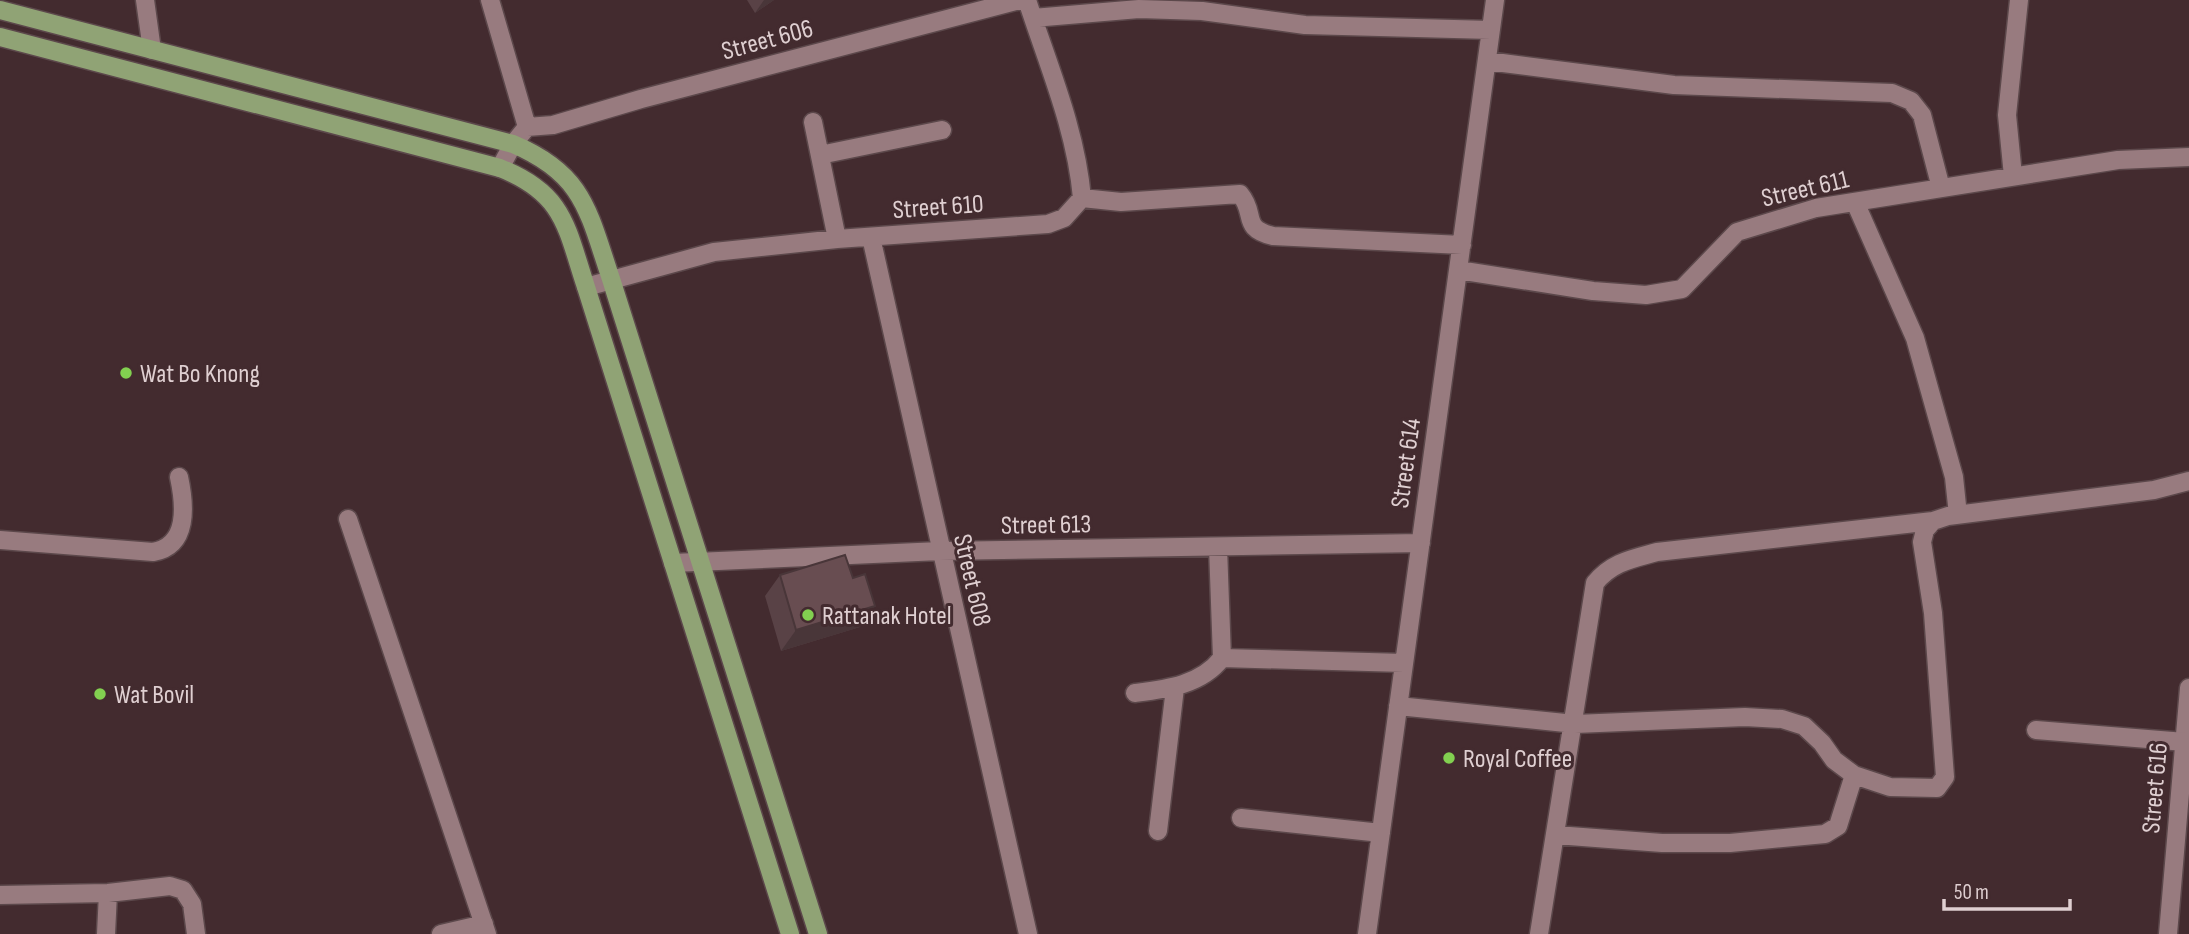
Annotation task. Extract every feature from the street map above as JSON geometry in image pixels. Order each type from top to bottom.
[{"type":"main road","points":[[0,10],[513,144],[544,159],[567,176],[582,197],[611,279],[818,934]]},
{"type":"main road","points":[[0,37],[500,168],[530,181],[548,195],[558,209],[586,287],[790,934]]},
{"type":"street","points":[[145,0],[152,50]]},
{"type":"street","points":[[489,0],[527,127],[513,144],[500,168]]},
{"type":"street","name":"Street 606","points":[[527,127],[553,125],[641,99],[1020,0]]},
{"type":"street","points":[[1027,0],[1055,78],[1080,172],[1082,198],[1121,202],[1240,194],[1245,200],[1251,225],[1258,232],[1273,236],[1462,245]]},
{"type":"street","name":"Street 614","points":[[1367,934],[1495,0]]},
{"type":"street","points":[[2013,176],[2007,115],[2019,0]]},
{"type":"street","points":[[1033,18],[1184,5],[1305,25],[1491,30]]},
{"type":"street","points":[[1487,61],[1674,85],[1892,93],[1911,102],[1922,115],[1941,188]]},
{"type":"street","points":[[813,122],[837,239]]},
{"type":"street","points":[[820,155],[942,130]]},
{"type":"street","name":"Street 611","points":[[1458,270],[1593,291],[1646,295],[1682,289],[1737,232],[1816,208],[2118,160],[2189,156]]},
{"type":"street","name":"Street 610","points":[[586,287],[714,252],[837,239],[1048,224],[1064,218],[1082,198]]},
{"type":"street","points":[[1855,202],[1916,338],[1954,477],[1958,515]]},
{"type":"street","name":"Street 608","points":[[871,237],[1028,934]]},
{"type":"street","points":[[0,540],[153,552],[167,550],[176,540],[185,508],[179,477]]},
{"type":"street","points":[[1539,934],[1575,724],[1595,583],[1606,570],[1623,561],[1657,552],[1933,521],[1958,515],[2154,490],[2189,481]]},
{"type":"street","points":[[348,519],[485,929],[441,934]]},
{"type":"street","points":[[1398,706],[1575,724],[1745,717],[1782,719],[1804,726],[1822,743],[1834,760],[1854,775],[1890,787],[1924,790],[1937,788],[1945,777],[1933,613],[1922,542],[1925,530],[1933,521]]},
{"type":"street","name":"Street 613","points":[[673,563],[940,551],[1421,543]]},
{"type":"street","points":[[1135,693],[1175,688],[1212,671],[1222,659],[1218,547]]},
{"type":"street","points":[[1222,659],[1404,663]]},
{"type":"street","points":[[1158,831],[1175,688]]},
{"type":"street","name":"Street 616","points":[[2168,934],[2183,822],[2189,696]]},
{"type":"street","points":[[2036,730],[2185,742]]},
{"type":"street","points":[[1556,835],[1662,843],[1730,843],[1825,834],[1838,826],[1854,775]]},
{"type":"street","points":[[1241,818],[1381,833]]},
{"type":"street","points":[[0,895],[108,892],[170,886],[183,890],[192,904],[196,934]]},
{"type":"street","points":[[106,934],[108,892]]},
{"type":"building","points":[[845,555],[853,578],[865,574],[875,606],[796,630],[780,575]]},
{"type":"place","name":"Wat Bo Knong","points":[[126,373]]},
{"type":"place","name":"Rattanak Hotel","points":[[808,615]]},
{"type":"place","name":"Wat Bovil","points":[[100,694]]},
{"type":"place","name":"Royal Coffee","points":[[1449,758]]}]
